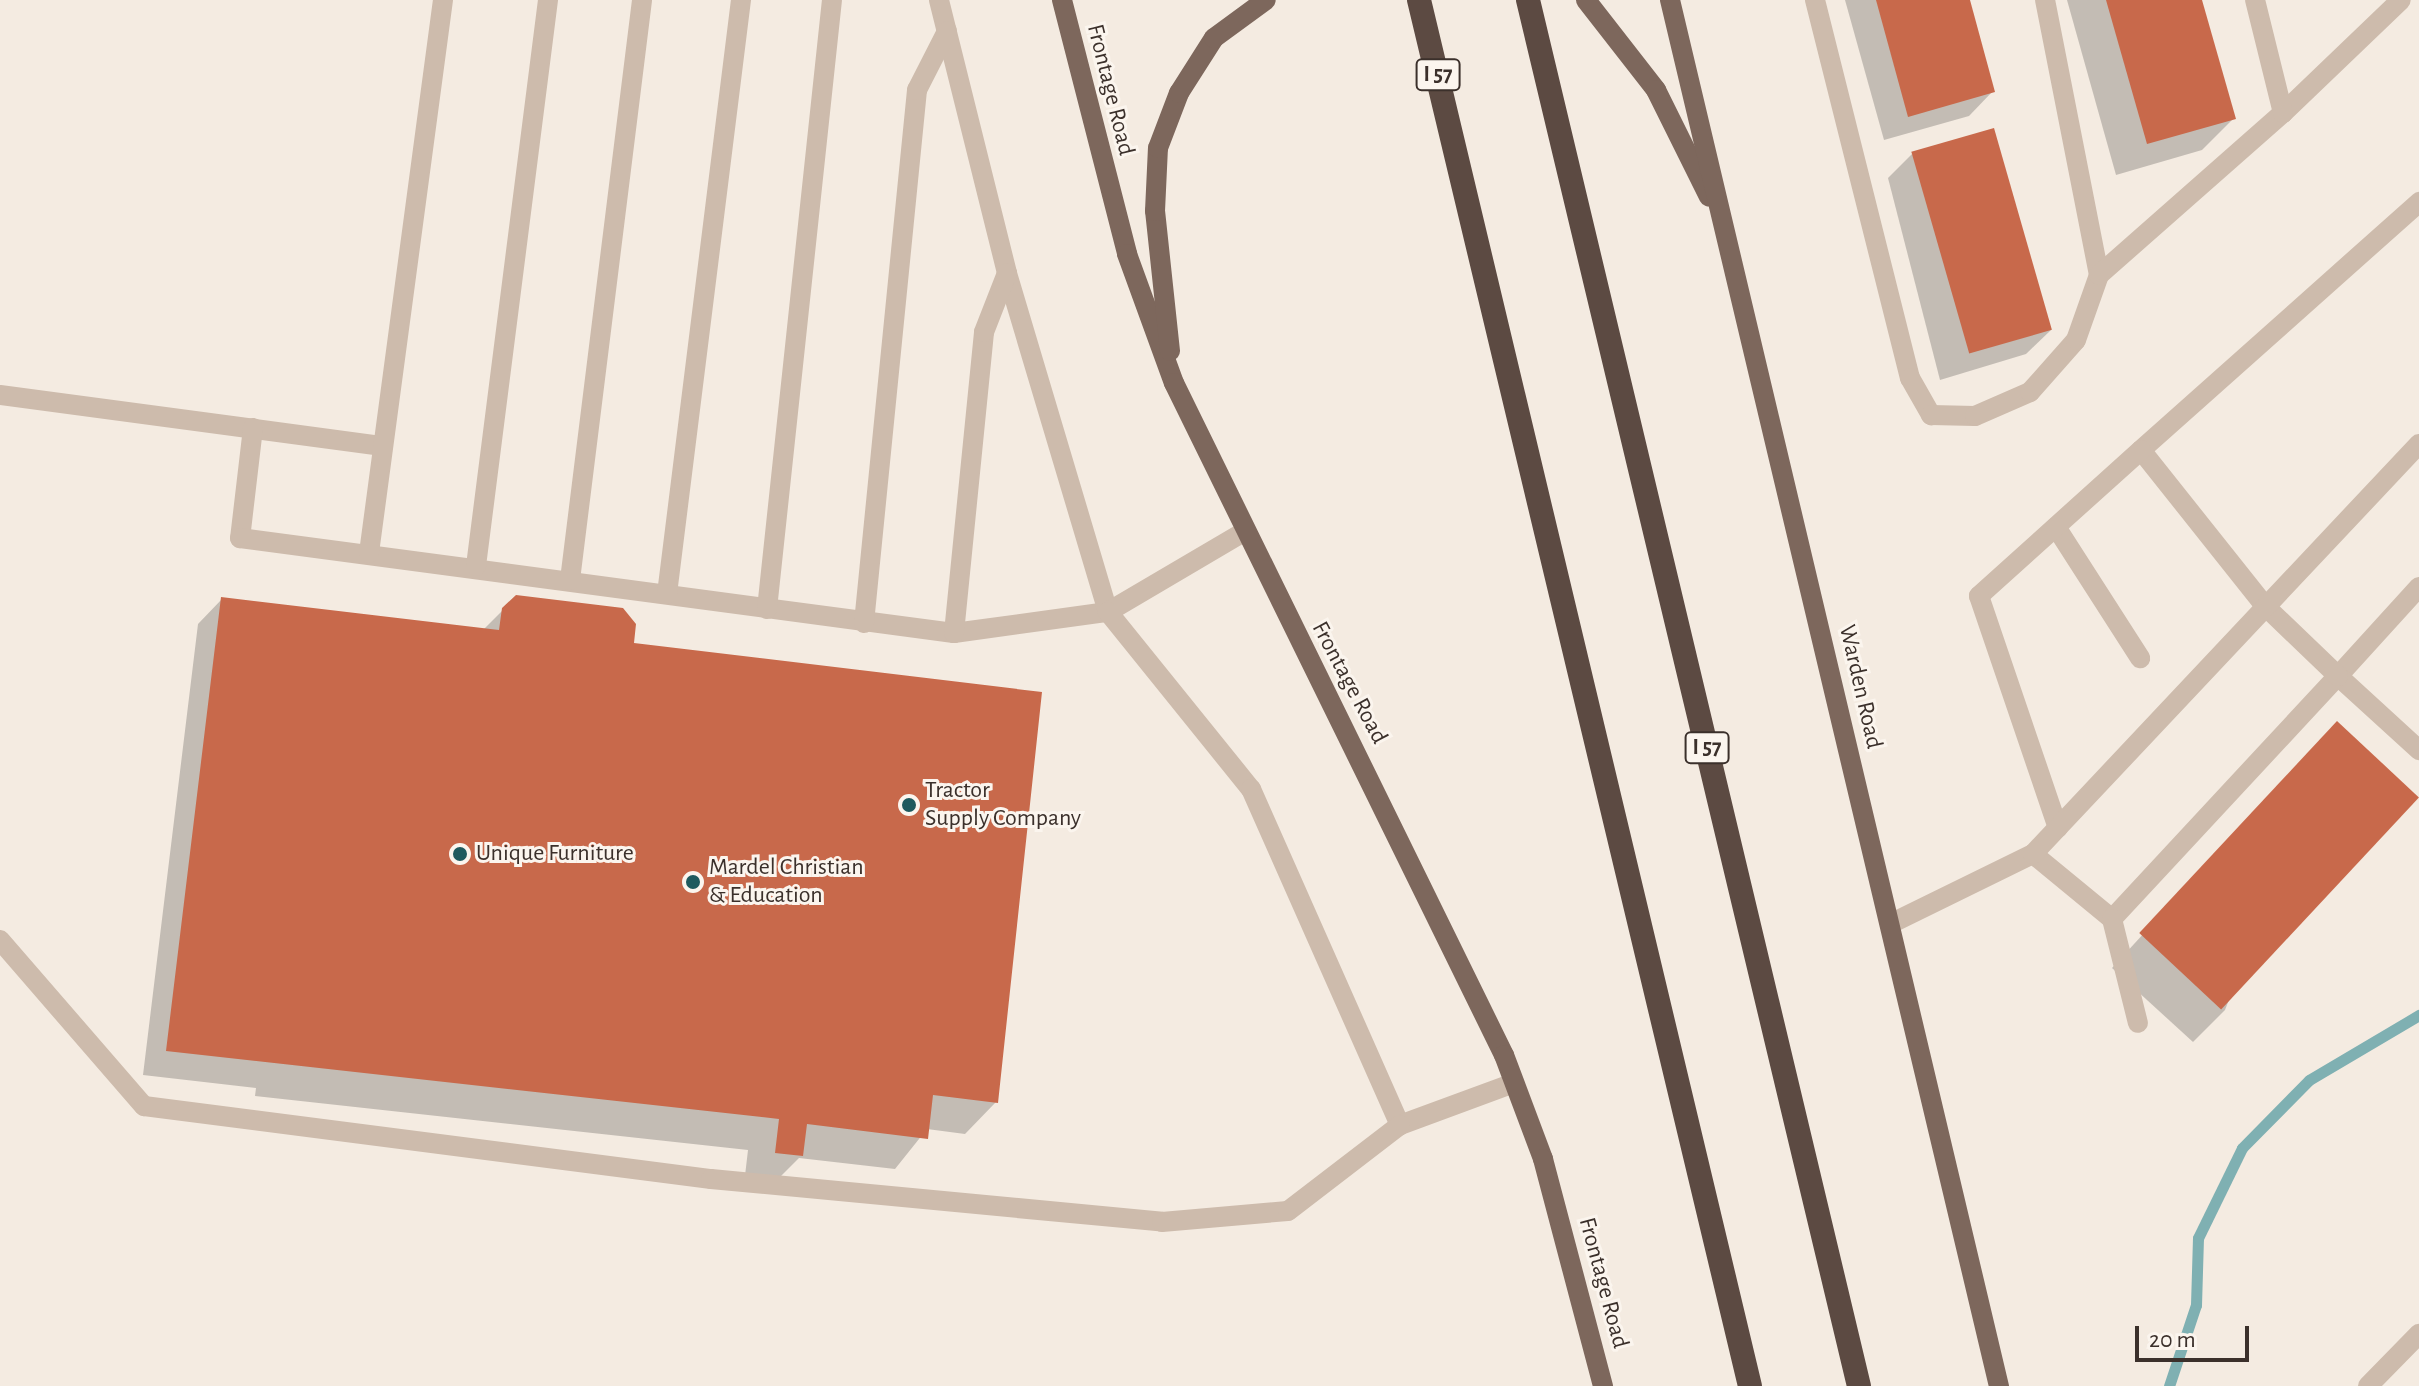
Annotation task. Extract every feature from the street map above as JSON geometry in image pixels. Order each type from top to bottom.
[{"type":"highway","name":"I 57","points":[[1419,0],[1750,1386]]},
{"type":"highway","name":"I 57","points":[[1528,0],[1859,1386]]},
{"type":"main road","name":"Frontage Road","points":[[1062,0],[1123,241],[1174,383],[1242,533],[1459,952],[1543,1159],[1603,1386]]},
{"type":"main road","points":[[1174,383],[1155,211],[1158,148],[1179,93],[1214,38],[1266,0]]},
{"type":"main road","points":[[1586,0],[1656,90],[1725,229]]},
{"type":"main road","name":"Warden Road","points":[[1670,0],[1999,1386]]},
{"type":"lane","points":[[369,553],[443,0]]},
{"type":"lane","points":[[476,566],[548,0]]},
{"type":"lane","points":[[570,580],[642,0]]},
{"type":"lane","points":[[667,594],[741,0]]},
{"type":"lane","points":[[767,609],[832,0]]},
{"type":"lane","points":[[939,0],[1007,273],[1108,612],[1251,789],[1400,1125]]},
{"type":"lane","points":[[1815,0],[1910,378],[1931,415],[1975,416],[2030,392],[2076,340],[2099,275],[2283,113],[2401,0]]},
{"type":"lane","points":[[2045,0],[2099,275]]},
{"type":"lane","points":[[2255,0],[2283,113]]},
{"type":"lane","points":[[864,623],[917,90],[947,31]]},
{"type":"lane","points":[[2058,828],[1979,596],[2419,202]]},
{"type":"lane","points":[[954,633],[984,332],[1007,273]]},
{"type":"lane","points":[[0,395],[383,446]]},
{"type":"lane","points":[[253,428],[240,538],[476,566],[864,623],[954,633],[1108,612],[1242,533]]},
{"type":"lane","points":[[2141,450],[2265,606],[2419,750]]},
{"type":"lane","points":[[1890,924],[2033,854],[2265,606],[2417,452]]},
{"type":"lane","points":[[2056,527],[2140,658]]},
{"type":"lane","points":[[2112,919],[2419,587]]},
{"type":"lane","points":[[2033,854],[2112,919],[2138,1023]]},
{"type":"lane","points":[[0,940],[144,1106],[711,1179],[1162,1222],[1288,1211],[1400,1125],[1514,1083]]},
{"type":"lane","points":[[2368,1386],[2419,1334]]},
{"type":"building","points":[[1876,0],[1970,0],[1995,92],[1908,117]]},
{"type":"building","points":[[2106,0],[2202,0],[2236,119],[2147,144]]},
{"type":"building","points":[[1994,128],[2052,330],[1969,354],[1911,152]]},
{"type":"building","points":[[516,595],[623,608],[636,624],[634,643],[1042,692],[998,1103],[933,1095],[928,1139],[807,1124],[803,1156],[775,1153],[779,1119],[166,1051],[221,597],[499,630],[502,608]]},
{"type":"building","points":[[2337,721],[2419,797],[2221,1009],[2139,933]]},
{"type":"waterway","points":[[2169,1386],[2196,1305],[2198,1238],[2242,1148],[2309,1080],[2419,1015]]},
{"type":"place","name":"Tractor Supply Company","points":[[909,805]]},
{"type":"place","name":"Unique Furniture","points":[[460,854]]},
{"type":"place","name":"Mardel Christian & Education","points":[[693,882]]}]
